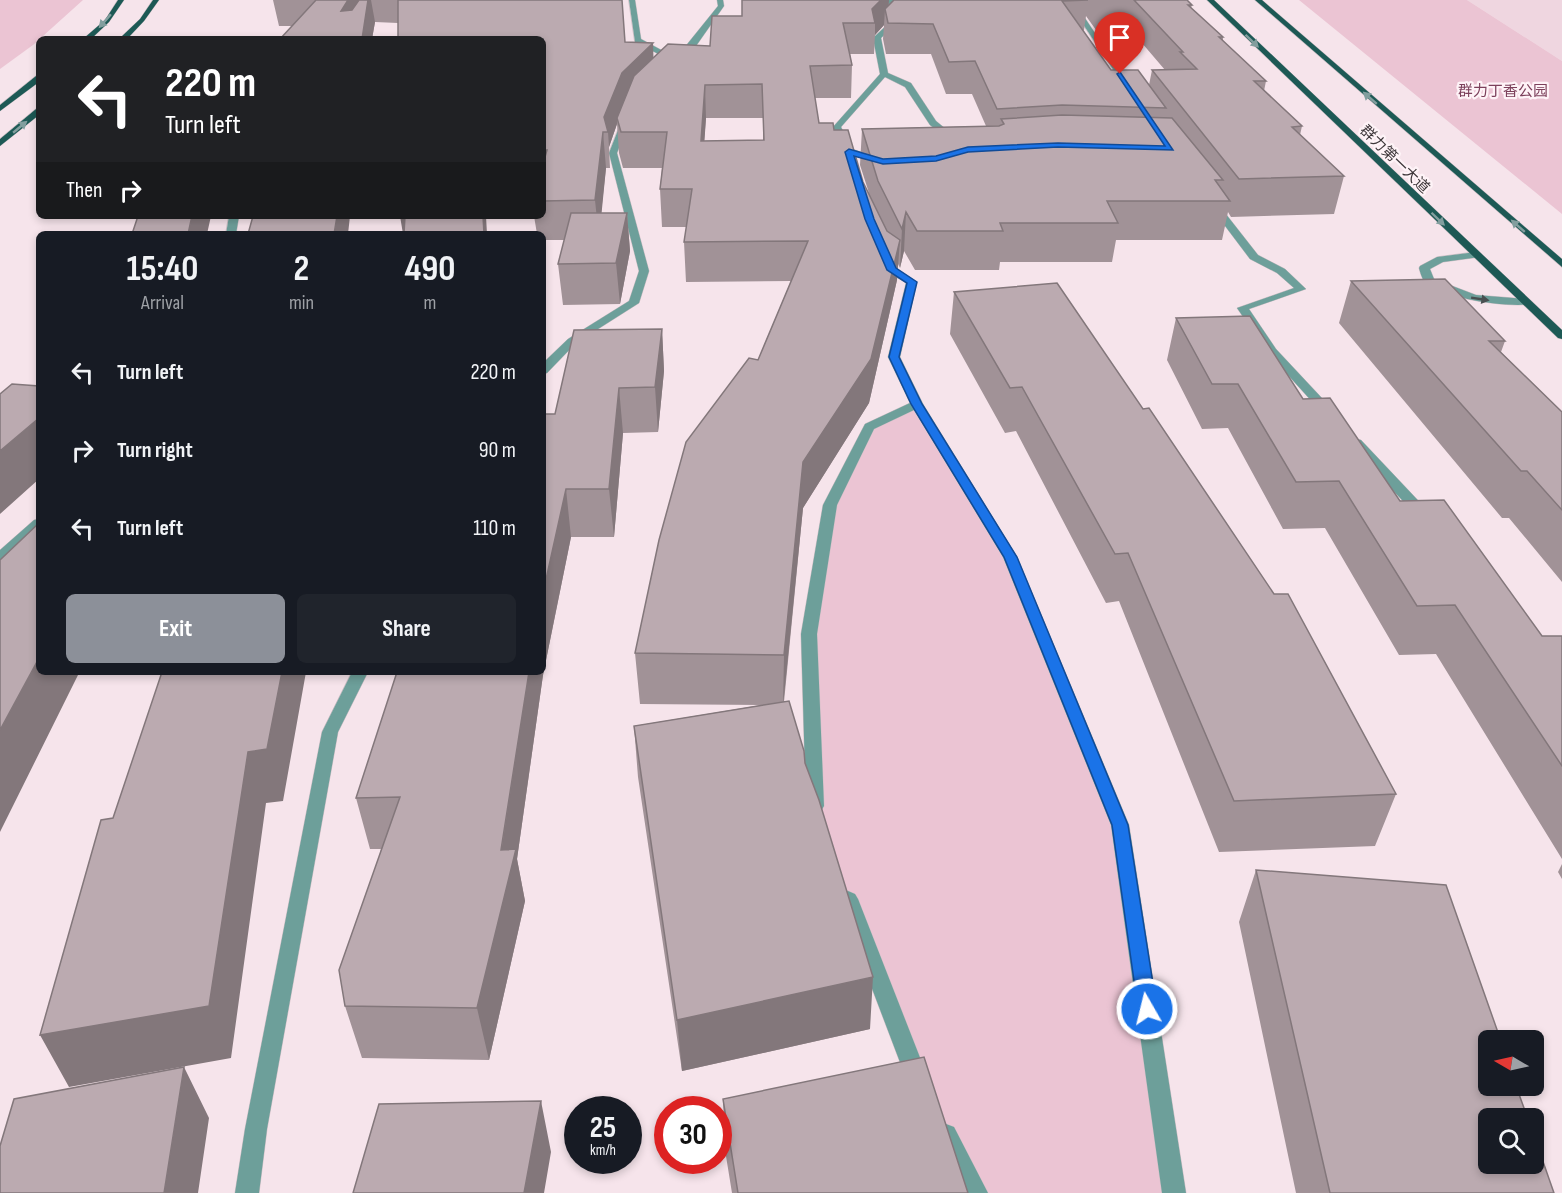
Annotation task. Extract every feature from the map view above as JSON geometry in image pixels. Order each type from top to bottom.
[{"type":"main road","points":[[90,36],[107,21],[121,0]]},
{"type":"main road","points":[[126,36],[142,20],[156,0]]},
{"type":"main road","name":"群力第一大道","points":[[1210,0],[1562,336]]},
{"type":"main road","name":"群力第一大道","points":[[1258,0],[1562,264]]},
{"type":"main road","points":[[0,109],[36,80]]},
{"type":"main road","points":[[0,143],[36,113]]},
{"type":"street","points":[[632,0],[638,40],[676,61]]},
{"type":"street","points":[[669,69],[721,6],[720,0]]},
{"type":"street","points":[[884,74],[877,38],[894,23],[891,0]]},
{"type":"street","points":[[1070,0],[1137,99]]},
{"type":"street","points":[[884,74],[908,85],[933,123],[959,143]]},
{"type":"street","points":[[852,163],[837,127],[884,74]]},
{"type":"street","points":[[546,367],[572,341],[634,303],[644,270],[613,153],[630,107]]},
{"type":"street","points":[[849,152],[883,162],[893,161]]},
{"type":"street","points":[[1205,194],[1254,257],[1281,271],[1301,289],[1242,308],[1272,351],[1433,526]]},
{"type":"street","points":[[883,250],[892,270],[912,282],[894,357],[917,404],[1010,557],[1120,825],[1174,1193]]},
{"type":"street","points":[[1476,255],[1442,259],[1425,268],[1429,281],[1454,294],[1489,300],[1526,302]]},
{"type":"street","points":[[819,825],[815,814],[808,634],[830,505],[868,427],[917,404]]},
{"type":"street","points":[[0,557],[36,526]]},
{"type":"street","points":[[247,1193],[256,1129],[330,732],[358,675]]},
{"type":"street","points":[[841,881],[924,1092]]},
{"type":"street","points":[[940,1122],[976,1193]]},
{"type":"shaded area","points":[[1467,0],[1562,0],[1562,61]]},
{"type":"green space","points":[[0,0],[83,0],[43,36],[36,36],[36,42],[33,45],[0,69]]},
{"type":"green space","name":"群力丁香公园","points":[[1299,0],[1467,0],[1562,61],[1562,214]]},
{"type":"green space","points":[[917,404],[1010,557],[1120,825],[1174,1193],[976,1193],[919,1081],[815,814],[809,634],[830,505],[869,427]]},
{"type":"building","points":[[316,0],[348,0],[341,11],[352,10],[359,0],[368,0],[362,36],[283,36]]},
{"type":"building","points":[[398,0],[622,0],[625,42],[653,43],[622,73],[604,117],[608,132],[603,132],[595,200],[546,201],[546,36],[398,36]]},
{"type":"building","points":[[742,0],[881,0],[872,9],[875,23],[843,23],[852,65],[810,66],[819,123],[833,123],[834,130],[848,130],[863,182],[887,231],[900,240],[871,359],[803,462],[784,655],[635,653],[659,540],[686,442],[749,358],[758,360],[808,241],[684,242],[692,189],[660,189],[667,132],[621,132],[617,118],[634,76],[668,44],[710,46],[712,16],[742,16]],"holes":[[[762,84],[764,140],[701,141],[705,85]]]},
{"type":"building","points":[[894,0],[1088,0],[1062,1],[1111,70],[1138,70],[1166,108],[1062,105],[997,109],[975,61],[949,62],[933,24],[888,23],[885,9]]},
{"type":"building","points":[[1134,0],[1187,0],[1192,5],[1188,5],[1223,37],[1219,37],[1266,81],[1254,81],[1302,126],[1292,127],[1344,176],[1239,179],[1152,70],[1197,69]]},
{"type":"building","points":[[1062,115],[1172,118],[1223,180],[1215,180],[1230,201],[1107,201],[1118,223],[1000,223],[1003,231],[917,231],[906,212],[902,229],[878,181],[862,129],[999,126],[1004,124],[1001,119]]},
{"type":"building","points":[[571,213],[627,213],[616,263],[558,264]]},
{"type":"building","points":[[137,219],[191,219],[189,231],[133,231]]},
{"type":"building","points":[[252,219],[336,219],[334,231],[249,231]]},
{"type":"building","points":[[405,219],[483,219],[484,231],[404,231]]},
{"type":"building","points":[[1445,279],[1505,341],[1489,341],[1562,412],[1562,510],[1527,471],[1521,471],[1351,281]]},
{"type":"building","points":[[1057,283],[1143,409],[1149,408],[1274,594],[1288,594],[1396,794],[1234,801],[1128,553],[1115,554],[1022,387],[1010,388],[954,292]]},
{"type":"building","points":[[1250,316],[1303,399],[1330,398],[1400,501],[1444,500],[1542,636],[1562,636],[1562,766],[1455,605],[1417,606],[1339,481],[1296,482],[1238,384],[1212,384],[1176,318]]},
{"type":"building","points":[[662,329],[655,387],[619,388],[609,489],[566,489],[546,579],[546,414],[555,414],[574,330]]},
{"type":"building","points":[[12,384],[36,386],[36,421],[0,451],[0,394]]},
{"type":"building","points":[[36,526],[36,664],[0,730],[0,560]]},
{"type":"building","points":[[161,675],[281,675],[267,749],[248,752],[209,1006],[40,1035],[101,820],[113,818]]},
{"type":"building","points":[[396,675],[529,675],[501,850],[516,849],[477,1008],[345,1006],[339,970],[400,797],[356,798]]},
{"type":"building","points":[[789,701],[804,751],[805,763],[819,800],[873,977],[677,1020],[634,726]]},
{"type":"building","points":[[1256,870],[1446,885],[1497,1030],[1478,1030],[1478,1096],[1520,1096],[1524,1108],[1478,1108],[1478,1174],[1544,1174],[1544,1164],[1554,1193],[1330,1193]]},
{"type":"building","points":[[924,1057],[968,1193],[738,1193],[732,1155],[732,1097]]},
{"type":"building","points":[[184,1067],[164,1193],[0,1193],[0,1146],[14,1099]]},
{"type":"building","points":[[541,1101],[524,1193],[353,1193],[379,1104]]},
{"type":"route","points":[[1120,74],[1170,148],[1058,145],[968,150],[936,158],[883,162],[849,152],[869,219],[892,270],[912,282],[894,357],[917,404],[1010,557],[1120,825],[1147,1009]]}]
